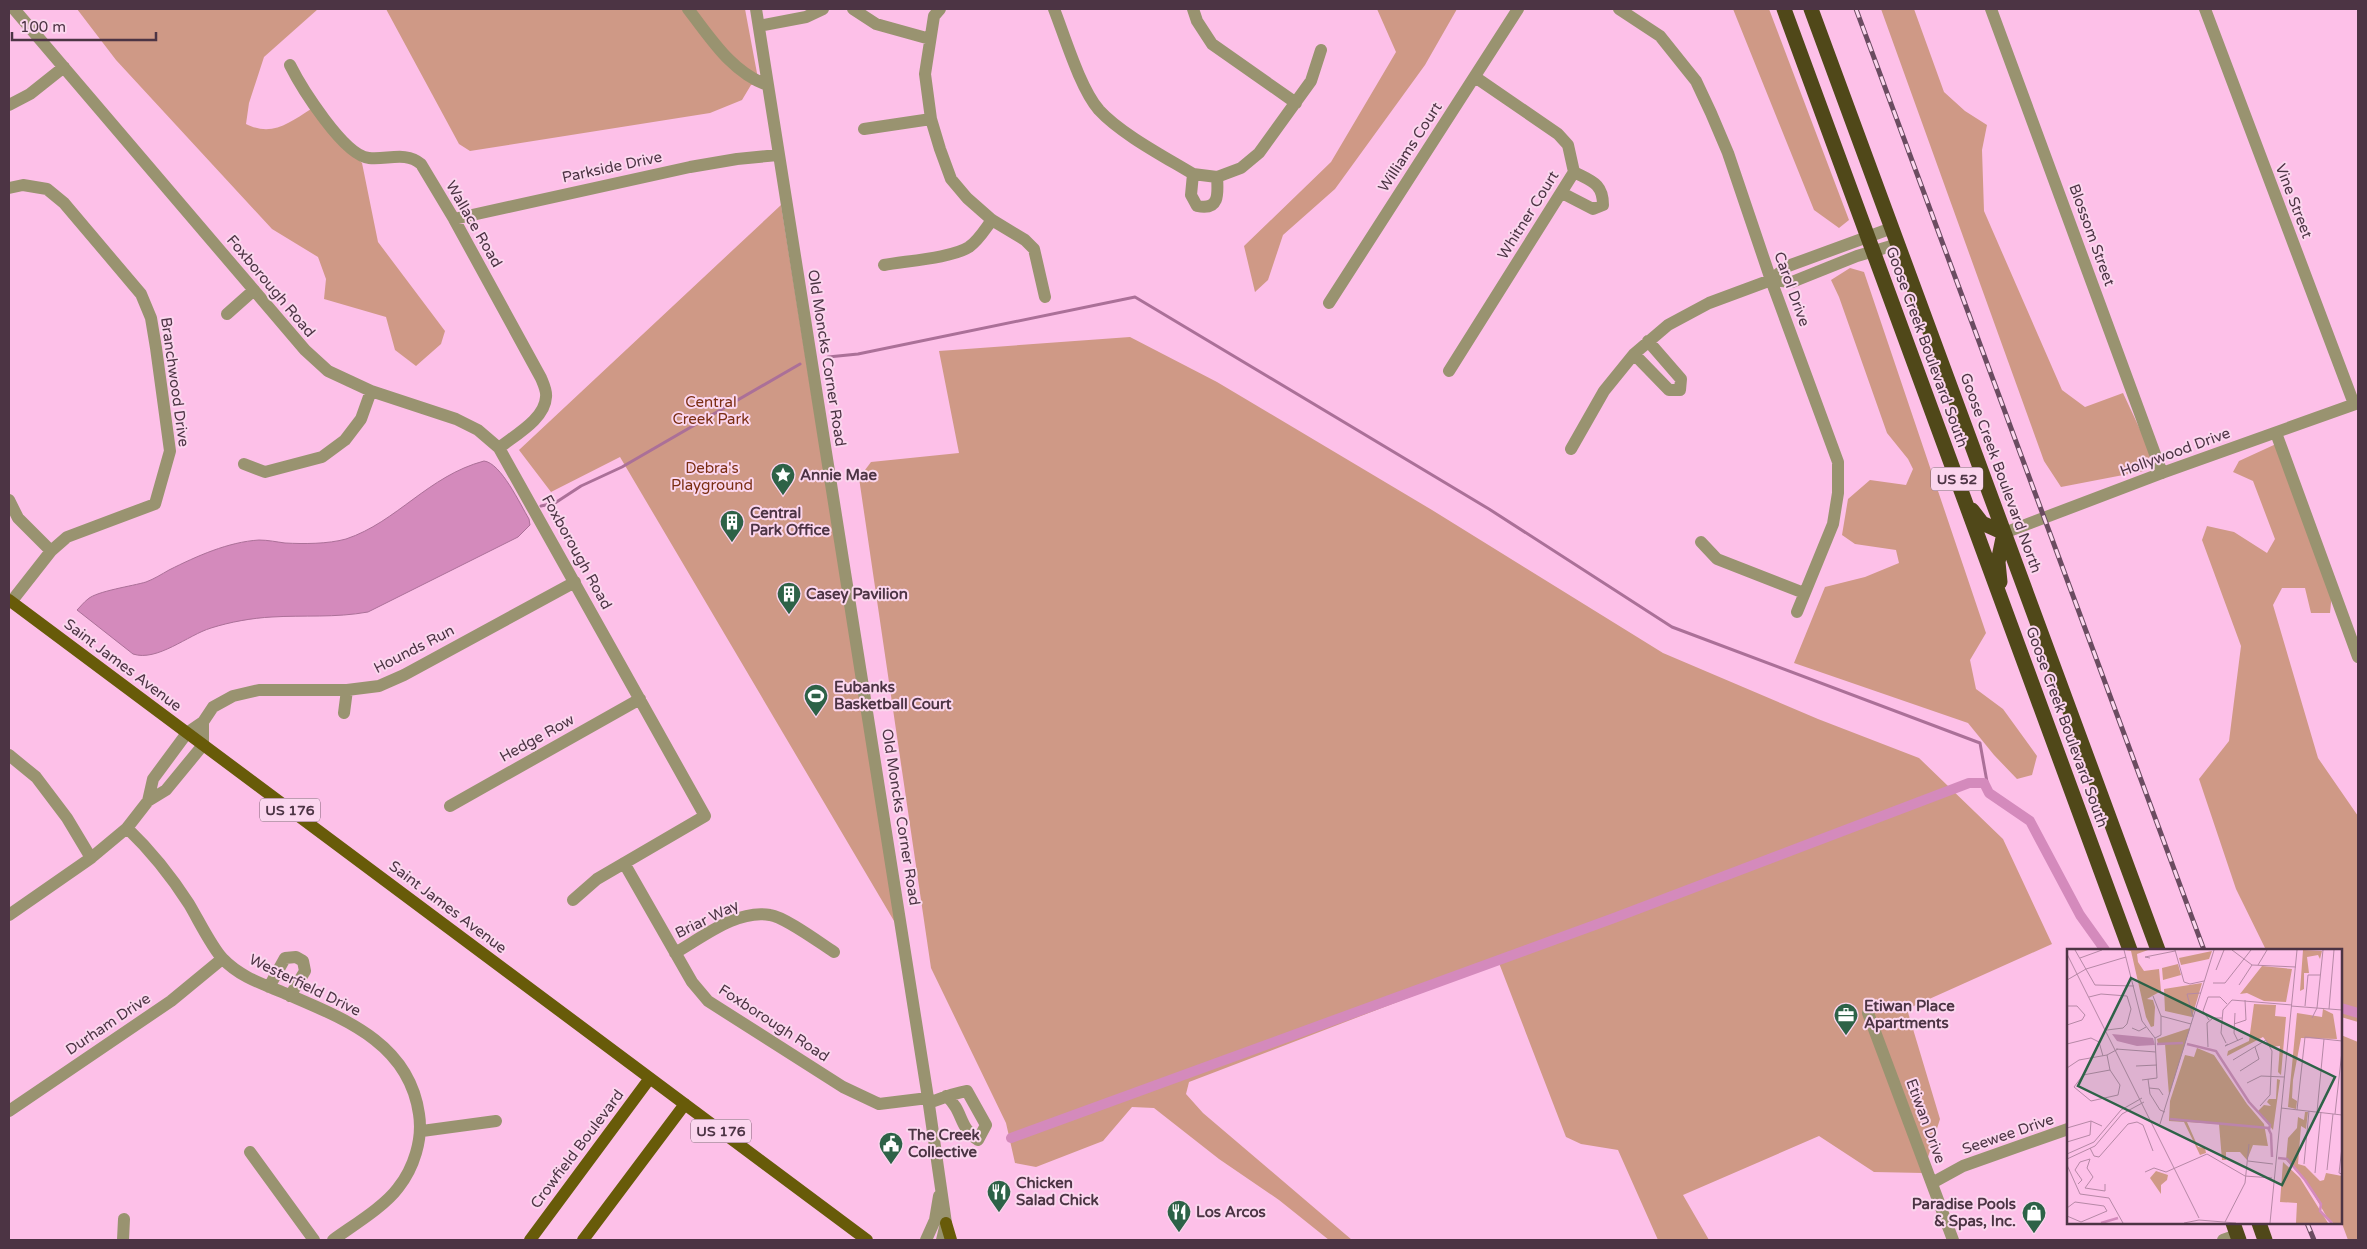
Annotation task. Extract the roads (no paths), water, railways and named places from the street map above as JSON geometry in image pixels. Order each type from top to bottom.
[{"type":"highway","name":"Goose Creek Boulevard South","points":[[1784,9],[2130,949]]},
{"type":"highway","name":"Goose Creek Boulevard North","points":[[1811,9],[2158,949]]},
{"type":"highway","points":[[1960,489],[1982,522],[2004,534],[1998,562],[2002,603]]},
{"type":"highway","points":[[2259,1224],[2265,1240]]},
{"type":"main road","name":"Saint James Avenue","points":[[10,601],[864,1239]]},
{"type":"main road","name":"Crowfield Boulevard","points":[[530,1240],[650,1078]]},
{"type":"main road","points":[[583,1240],[685,1104]]},
{"type":"main road","points":[[946,1223],[951,1240]]},
{"type":"street","name":"Foxborough Road","points":[[14,9],[305,350],[328,371],[371,391],[456,419],[478,430],[500,448],[705,816],[624,863],[692,982],[708,1001],[843,1087],[878,1104],[928,1100],[946,1096]]},
{"type":"street","points":[[688,9],[726,57],[750,79],[766,85]]},
{"type":"street","name":"Old Moncks Corner Road","points":[[756,9],[766,85],[861,665],[946,1223]]},
{"type":"street","points":[[758,26],[806,17],[823,9]]},
{"type":"street","points":[[853,9],[876,24],[930,39]]},
{"type":"street","points":[[940,9],[934,16],[925,74],[931,119],[940,149],[952,178],[967,198],[992,220],[1026,240],[1034,249],[1045,296]]},
{"type":"street","points":[[1054,9],[1084,85],[1098,109],[1116,124],[1193,174],[1217,177],[1241,168],[1259,153],[1311,81],[1321,50]]},
{"type":"street","points":[[1193,9],[1197,21],[1212,44],[1296,103]]},
{"type":"street","name":"Williams Court","points":[[1329,303],[1518,9]]},
{"type":"street","name":"Carol Drive","points":[[1619,9],[1660,36],[1696,81],[1728,153],[1771,280],[1838,462],[1838,493],[1833,524],[1797,612]]},
{"type":"street","name":"Blossom Street","points":[[1992,9],[2162,473]]},
{"type":"street","name":"Vine Street","points":[[2205,9],[2356,403]]},
{"type":"street","name":"Wallace Road","points":[[290,66],[304,93],[354,153],[367,158],[405,156],[414,158],[421,164],[454,219],[541,378],[547,395],[543,409],[530,424],[500,448]]},
{"type":"street","points":[[9,105],[30,94],[64,67]]},
{"type":"street","name":"Whitner Court","points":[[1449,371],[1574,172],[1568,145],[1558,134],[1475,76]]},
{"type":"street","points":[[864,129],[931,119]]},
{"type":"street","name":"Parkside Drive","points":[[454,219],[690,167],[778,155]]},
{"type":"street","points":[[1562,193],[1593,208],[1603,205],[1603,195],[1598,184],[1574,172]]},
{"type":"street","points":[[1193,174],[1191,194],[1197,206],[1204,207],[1212,205],[1218,197],[1217,177]]},
{"type":"street","name":"Branchwood Drive","points":[[9,188],[23,185],[47,189],[64,203],[140,294],[151,318],[170,451],[155,504],[67,537],[51,551]]},
{"type":"street","points":[[884,265],[968,248],[978,239],[992,220]]},
{"type":"street","points":[[1571,449],[1604,392],[1634,354],[1668,325],[1710,303],[1771,280],[1788,266],[1892,228]]},
{"type":"street","points":[[1771,280],[1792,282],[1874,251],[1898,244]]},
{"type":"street","points":[[227,314],[254,290]]},
{"type":"street","points":[[1634,354],[1669,390],[1680,390],[1681,379],[1648,341]]},
{"type":"street","points":[[244,464],[265,472],[322,457],[345,440],[361,419],[371,391]]},
{"type":"street","name":"Hollywood Drive","points":[[2004,534],[2162,473],[2356,403]]},
{"type":"street","points":[[2276,433],[2358,657]]},
{"type":"street","points":[[9,500],[18,518],[51,551],[10,601]]},
{"type":"street","points":[[1700,542],[1717,560],[1804,594]]},
{"type":"street","name":"Hounds Run","points":[[187,733],[204,722],[213,707],[233,696],[259,690],[346,690],[379,686],[404,675],[575,582]]},
{"type":"street","points":[[344,713],[346,690]]},
{"type":"street","name":"Hedge Row","points":[[450,806],[640,699]]},
{"type":"street","points":[[9,915],[91,858],[127,828],[148,801],[166,790],[203,745],[204,722]]},
{"type":"street","points":[[148,801],[153,779],[187,733]]},
{"type":"street","points":[[9,755],[36,777],[67,818],[91,858]]},
{"type":"street","name":"Westerfield Drive","points":[[127,828],[155,855],[184,897],[222,959],[248,978],[344,1020],[393,1054],[410,1080],[418,1105],[422,1131],[413,1163],[398,1189],[369,1214],[333,1240]]},
{"type":"street","points":[[573,900],[597,879],[624,863]]},
{"type":"street","name":"Briar Way","points":[[675,953],[727,924],[748,915],[772,915],[812,937],[834,952]]},
{"type":"street","points":[[269,987],[285,958],[296,957],[303,961],[305,971],[290,996]]},
{"type":"street","name":"Durham Drive","points":[[9,1111],[171,1001],[222,959]]},
{"type":"street","name":"Etiwan Drive","points":[[1868,1013],[1953,1240]]},
{"type":"street","points":[[422,1131],[496,1121]]},
{"type":"street","name":"Seewee Drive","points":[[1932,1183],[1963,1166],[2067,1130]]},
{"type":"street","points":[[250,1152],[314,1240]]},
{"type":"street","points":[[926,1240],[935,1220],[941,1186]]},
{"type":"street","points":[[124,1219],[124,1240]]},
{"type":"street","points":[[942,1240],[946,1223]]},
{"type":"waterway","points":[[828,357],[858,354],[1135,297],[1489,509],[1672,627],[1980,743],[1989,793]]},
{"type":"waterway","points":[[541,506],[555,503],[581,486],[622,467],[800,364]]},
{"type":"waterway","points":[[1011,1138],[1614,918],[1969,783],[1984,783],[1989,793],[2030,821],[2080,915],[2104,949]]},
{"type":"waterway","points":[[2342,1008],[2358,1013]]},
{"type":"railway","points":[[1856,9],[2204,949]]},
{"type":"railway","points":[[2307,1224],[2314,1240]]},
{"type":"place","name":"Annie Mae","points":[[783,496]]},
{"type":"place","name":"Central Park Office","points":[[732,543]]},
{"type":"place","name":"Casey Pavilion","points":[[789,615]]},
{"type":"place","name":"Eubanks Basketball Court","points":[[816,717]]},
{"type":"place","name":"Etiwan Place Apartments","points":[[1846,1036]]},
{"type":"place","name":"The Creek Collective","points":[[891,1165]]},
{"type":"place","name":"Chicken Salad Chick","points":[[999,1213]]},
{"type":"place","name":"Los Arcos","points":[[1179,1233]]},
{"type":"place","name":"Paradise Pools & Spas, Inc.","points":[[2034,1234]]},
{"type":"park label","name":"Central Creek Park","points":[[711,410]]},
{"type":"park label","name":"Debra's Playground","points":[[712,476]]}]
